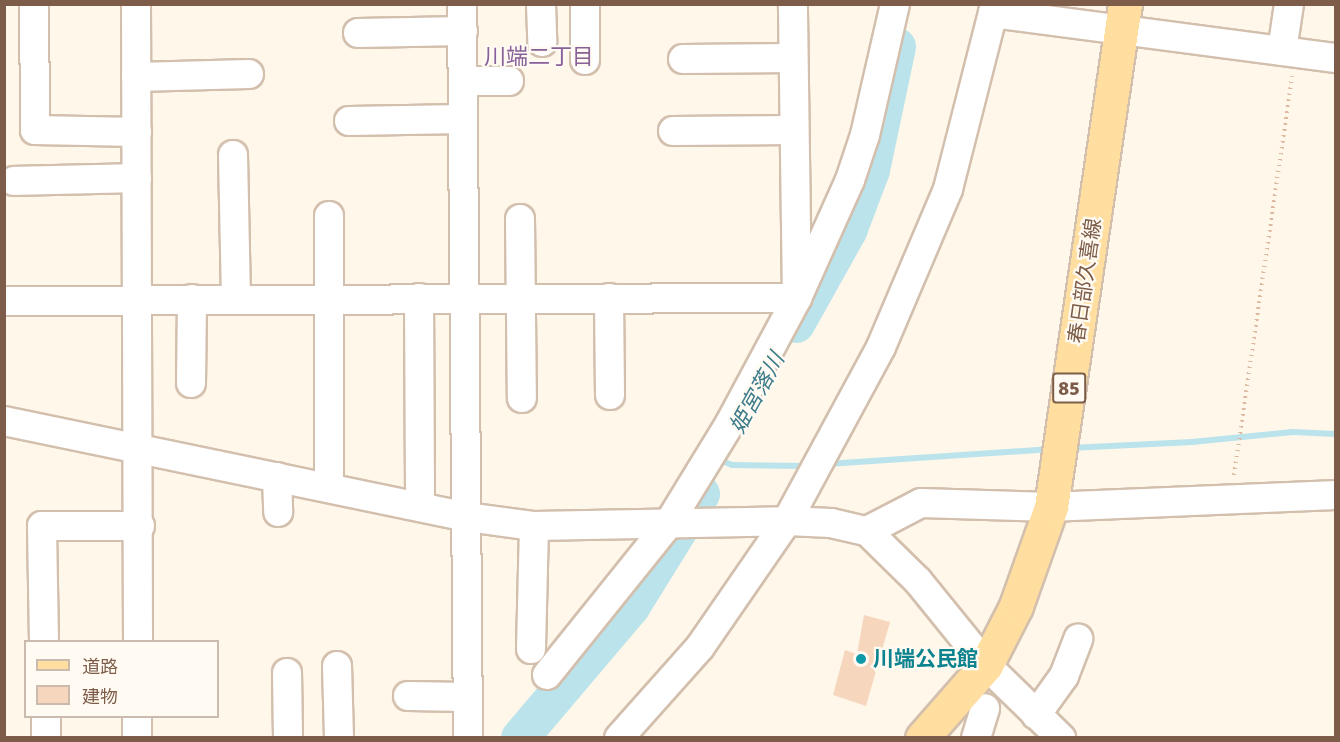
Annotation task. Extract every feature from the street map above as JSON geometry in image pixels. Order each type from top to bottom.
[{"type":"main road","name":"春日部久喜線","points":[[922,738],[986,665],[1016,606],[1051,507],[1123,17]]},
{"type":"street","points":[[34,4],[35,130],[136,132]]},
{"type":"street","points":[[136,4],[140,526],[138,640]]},
{"type":"street","points":[[541,4],[542,42]]},
{"type":"street","points":[[585,4],[585,60]]},
{"type":"street","points":[[793,4],[797,298]]},
{"type":"street","points":[[547,675],[667,526],[730,423],[797,298],[854,168],[895,4]]},
{"type":"street","points":[[1289,4],[1289,52]]},
{"type":"street","points":[[618,738],[699,646],[787,521],[881,347],[916,271],[948,189],[994,9],[1123,17],[1289,52],[1335,58]]},
{"type":"street","points":[[358,33],[463,18],[468,738]]},
{"type":"street","points":[[682,59],[793,58]]},
{"type":"street","points":[[136,77],[249,74]]},
{"type":"street","points":[[463,81],[509,81]]},
{"type":"street","points":[[349,121],[464,119]]},
{"type":"street","points":[[673,131],[794,130]]},
{"type":"street","points":[[233,155],[236,298]]},
{"type":"street","points":[[14,181],[137,178]]},
{"type":"street","points":[[329,216],[330,488]]},
{"type":"street","points":[[520,219],[522,398]]},
{"type":"street","points":[[4,301],[236,298],[797,298]]},
{"type":"street","points":[[419,298],[420,507]]},
{"type":"street","points":[[609,298],[610,395]]},
{"type":"street","points":[[190,383],[192,299]]},
{"type":"street","points":[[4,421],[467,517],[534,526],[667,526],[787,521],[831,523],[867,531],[918,581],[986,665],[1061,738]]},
{"type":"street","points":[[277,477],[278,512]]},
{"type":"street","points":[[867,531],[921,503],[1051,507],[1335,495]]},
{"type":"street","points":[[44,640],[42,526],[140,526]]},
{"type":"street","points":[[531,649],[534,526]]},
{"type":"street","points":[[1036,715],[1064,676],[1078,639]]},
{"type":"street","points":[[337,666],[339,738]]},
{"type":"street","points":[[287,674],[288,738]]},
{"type":"street","points":[[408,696],[467,697]]},
{"type":"street","points":[[976,738],[985,708]]},
{"type":"street","points":[[46,718],[46,738]]},
{"type":"street","points":[[137,718],[137,738]]},
{"type":"path","points":[[1230,500],[1289,52]]},
{"type":"building","name":"川端公民館","points":[[864,615],[890,622],[866,706],[833,695],[845,650],[857,654]]},
{"type":"waterway","name":"姫宮落川","points":[[796,324],[848,231],[871,170],[897,47]]},
{"type":"waterway","points":[[1070,448],[1192,442],[1293,432],[1336,434]]},
{"type":"waterway","points":[[827,464],[1051,449]]},
{"type":"waterway","points":[[720,460],[732,465],[808,466]]},
{"type":"waterway","name":"姫宮落川","points":[[520,738],[631,607],[701,494]]},
{"type":"place","name":"川端公民館","points":[[861,659]]},
{"type":"district","name":"川端二丁目","points":[[539,57]]}]
